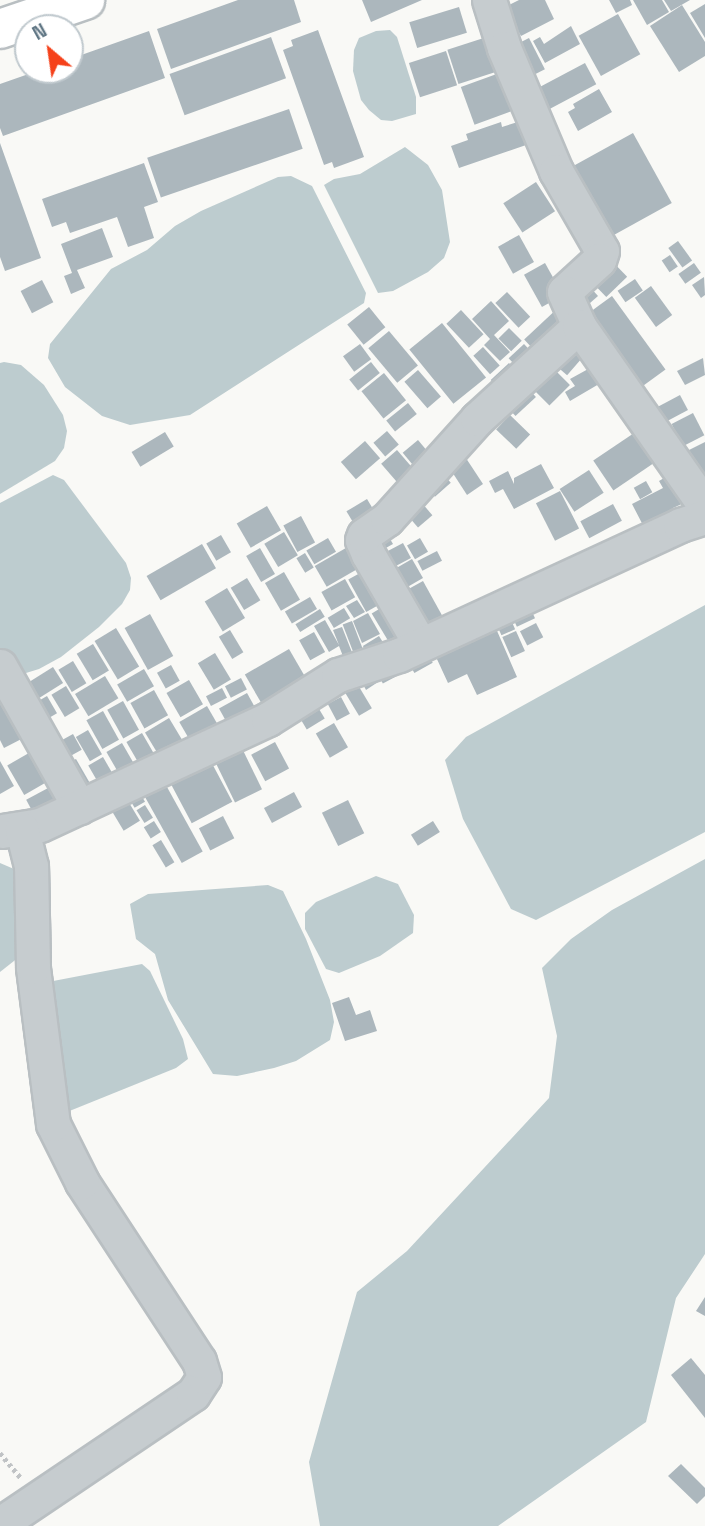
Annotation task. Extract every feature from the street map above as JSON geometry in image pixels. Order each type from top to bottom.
[{"type":"main road","points":[[0,29],[85,0]]},
{"type":"street","points":[[489,0],[504,48],[556,172],[602,251],[599,260],[564,292],[568,304],[578,318],[579,326],[705,506]]},
{"type":"street","points":[[420,644],[362,540],[387,519],[477,419],[579,326]]},
{"type":"street","points":[[0,1524],[193,1394],[204,1377],[199,1361],[82,1182],[53,1124],[33,967],[31,866],[11,830],[40,825],[268,719],[338,675],[399,655],[590,569],[680,525],[705,517]]},
{"type":"street","points":[[0,666],[79,807]]},
{"type":"shaded area","points":[[390,30],[397,37],[416,97],[416,114],[392,121],[381,120],[361,100],[353,71],[354,50],[359,38],[376,31]]},
{"type":"shaded area","points":[[405,147],[428,165],[442,190],[450,242],[444,258],[428,272],[393,291],[378,293],[324,185],[334,179],[360,174]]},
{"type":"shaded area","points":[[291,176],[312,186],[366,293],[364,303],[190,415],[130,425],[102,416],[65,387],[48,358],[50,344],[111,269],[147,250],[175,226],[201,211],[278,177]]},
{"type":"shaded area","points":[[0,363],[21,365],[44,385],[63,415],[67,431],[64,448],[55,461],[0,494]]},
{"type":"shaded area","points":[[53,475],[64,480],[126,563],[131,578],[130,590],[122,604],[99,627],[61,657],[26,673],[14,671],[0,652],[0,503]]},
{"type":"shaded area","points":[[705,605],[705,832],[536,920],[511,909],[463,819],[445,760],[466,737]]},
{"type":"shaded area","points":[[705,859],[705,1254],[676,1298],[646,1422],[498,1526],[320,1526],[309,1462],[357,1292],[407,1251],[549,1098],[557,1036],[542,968],[571,939],[612,910]]},
{"type":"shaded area","points":[[0,863],[14,869],[22,885],[19,957],[0,972]]},
{"type":"shaded area","points":[[376,876],[398,884],[414,915],[413,933],[380,956],[339,973],[326,969],[305,929],[305,913],[316,902]]},
{"type":"shaded area","points":[[268,885],[283,891],[306,939],[330,1000],[334,1022],[330,1040],[296,1061],[274,1068],[237,1076],[213,1074],[168,1000],[155,954],[136,939],[130,904],[148,894]]},
{"type":"shaded area","points":[[142,964],[150,971],[183,1039],[188,1059],[176,1068],[67,1112],[48,982]]},
{"type":"building","points":[[238,0],[294,0],[301,22],[171,69],[157,29]]},
{"type":"building","points":[[362,0],[422,0],[371,22]]},
{"type":"building","points":[[519,0],[545,0],[554,19],[521,36],[505,7]]},
{"type":"building","points":[[609,0],[630,0],[632,5],[616,13]]},
{"type":"building","points":[[633,0],[662,0],[669,12],[647,25]]},
{"type":"building","points":[[664,0],[690,0],[671,11]]},
{"type":"building","points":[[705,4],[705,38],[690,13]]},
{"type":"building","points":[[682,5],[705,42],[705,56],[679,72],[650,26]]},
{"type":"building","points":[[459,7],[467,33],[417,48],[409,22]]},
{"type":"building","points":[[618,14],[640,54],[601,76],[579,36]]},
{"type":"building","points":[[571,26],[580,44],[545,63],[533,41],[540,37],[544,44]]},
{"type":"building","points":[[318,30],[364,157],[334,168],[332,162],[324,165],[283,50],[293,46],[291,40]]},
{"type":"building","points":[[149,31],[165,78],[3,136],[0,128],[0,84],[14,79],[14,84],[84,84],[84,54]]},
{"type":"building","points":[[493,35],[504,69],[458,84],[447,50]]},
{"type":"building","points":[[271,37],[286,78],[185,115],[170,74]]},
{"type":"building","points":[[529,38],[545,69],[526,79],[510,48]]},
{"type":"building","points":[[446,51],[457,85],[420,97],[409,63]]},
{"type":"building","points":[[585,63],[596,84],[541,114],[529,93]]},
{"type":"building","points":[[505,71],[519,109],[475,125],[461,87]]},
{"type":"building","points":[[599,89],[612,112],[578,131],[568,112],[575,108],[573,104]]},
{"type":"building","points":[[289,109],[303,149],[161,198],[147,158]]},
{"type":"building","points":[[521,121],[529,144],[459,168],[451,146],[468,140],[466,134],[501,122],[502,127]]},
{"type":"building","points":[[633,133],[672,203],[606,239],[567,169]]},
{"type":"building","points":[[0,143],[41,258],[5,271],[0,257]]},
{"type":"building","points":[[144,163],[158,202],[144,207],[154,238],[128,247],[117,217],[70,233],[66,222],[52,227],[42,199]]},
{"type":"building","points":[[536,182],[555,211],[522,233],[503,203]]},
{"type":"building","points":[[102,228],[113,257],[77,270],[85,288],[71,294],[64,276],[72,273],[61,244]]},
{"type":"building","points":[[519,235],[534,262],[513,274],[498,247]]},
{"type":"building","points":[[678,241],[692,260],[682,267],[668,248]]},
{"type":"building","points":[[670,255],[678,267],[670,272],[662,261]]},
{"type":"building","points":[[607,256],[627,277],[606,297],[586,276]]},
{"type":"building","points":[[545,263],[563,295],[542,307],[524,275]]},
{"type":"building","points":[[694,263],[701,273],[685,284],[678,274]]},
{"type":"building","points":[[704,277],[705,295],[701,298],[692,285]]},
{"type":"building","points":[[582,278],[598,296],[581,311]]},
{"type":"building","points":[[635,279],[643,291],[625,302],[618,291]]},
{"type":"building","points":[[42,280],[53,302],[32,313],[21,291]]},
{"type":"building","points":[[651,286],[672,315],[656,327],[635,298]]},
{"type":"building","points":[[507,292],[530,317],[518,328],[495,303]]},
{"type":"building","points":[[612,296],[665,370],[634,393],[580,319]]},
{"type":"building","points":[[491,301],[509,321],[494,335],[510,352],[500,361],[484,345],[490,339],[472,319]]},
{"type":"building","points":[[560,306],[577,324],[541,358],[524,339]]},
{"type":"building","points":[[369,307],[385,327],[364,345],[347,325]]},
{"type":"building","points":[[461,310],[484,334],[469,348],[446,324]]},
{"type":"building","points":[[442,323],[486,377],[453,404],[409,349]]},
{"type":"building","points":[[509,328],[522,341],[511,351],[498,339]]},
{"type":"building","points":[[389,331],[418,365],[397,383],[368,348]]},
{"type":"building","points":[[573,338],[588,351],[567,375],[552,362]]},
{"type":"building","points":[[360,344],[371,359],[354,372],[343,356]]},
{"type":"building","points":[[524,344],[539,360],[524,374],[509,358]]},
{"type":"building","points":[[483,347],[500,366],[490,374],[473,356]]},
{"type":"building","points":[[703,358],[705,375],[685,385],[677,371]]},
{"type":"building","points":[[371,362],[380,373],[358,391],[349,380]]},
{"type":"building","points":[[509,363],[520,375],[502,392],[491,380]]},
{"type":"building","points":[[548,363],[570,385],[549,405],[527,384]]},
{"type":"building","points":[[590,368],[599,384],[570,401],[565,392],[575,386],[570,379]]},
{"type":"building","points":[[418,370],[441,396],[427,408],[404,382]]},
{"type":"building","points":[[384,373],[406,400],[383,418],[361,391]]},
{"type":"building","points":[[523,383],[536,397],[515,416],[503,402]]},
{"type":"building","points":[[680,395],[688,410],[666,422],[658,407]]},
{"type":"building","points":[[408,403],[417,414],[395,432],[386,421]]},
{"type":"building","points":[[693,413],[704,435],[683,446],[672,424]]},
{"type":"building","points":[[510,415],[530,434],[516,449],[496,429]]},
{"type":"building","points":[[643,427],[663,457],[613,490],[593,461]]},
{"type":"building","points":[[387,431],[399,445],[385,456],[373,443]]},
{"type":"building","points":[[165,432],[174,447],[140,467],[132,452]]},
{"type":"building","points":[[418,440],[435,460],[419,473],[403,453]]},
{"type":"building","points":[[365,441],[380,458],[356,479],[341,462]]},
{"type":"building","points":[[705,442],[705,484],[685,452]]},
{"type":"building","points":[[458,446],[483,484],[467,495],[445,461]]},
{"type":"building","points":[[397,450],[419,475],[403,489],[381,464]]},
{"type":"building","points":[[541,464],[554,488],[514,509],[503,489],[495,493],[489,481],[508,471],[514,484],[514,478]]},
{"type":"building","points":[[437,467],[451,483],[435,497],[421,481]]},
{"type":"building","points":[[589,470],[604,493],[574,512],[560,489]]},
{"type":"building","points":[[669,475],[684,503],[673,508],[677,515],[646,531],[632,504],[663,488],[659,481]]},
{"type":"building","points":[[646,481],[652,492],[640,499],[634,488]]},
{"type":"building","points":[[560,491],[579,528],[555,541],[536,503]]},
{"type":"building","points":[[414,494],[432,515],[418,528],[400,506]]},
{"type":"building","points":[[367,499],[380,521],[360,534],[346,511]]},
{"type":"building","points":[[613,504],[622,521],[589,538],[580,521]]},
{"type":"building","points":[[267,506],[281,530],[251,548],[237,524]]},
{"type":"building","points":[[301,516],[315,542],[297,552],[283,525]]},
{"type":"building","points":[[383,527],[393,544],[375,554]]},
{"type":"building","points":[[284,532],[298,555],[278,567],[264,544]]},
{"type":"building","points":[[221,535],[231,552],[216,561],[206,544]]},
{"type":"building","points":[[328,538],[336,552],[314,564],[306,550]]},
{"type":"building","points":[[420,538],[428,552],[415,559],[407,546]]},
{"type":"building","points":[[358,541],[370,562],[327,587],[315,566]]},
{"type":"building","points":[[403,543],[411,558],[385,572],[377,557]]},
{"type":"building","points":[[202,544],[216,568],[161,600],[147,576]]},
{"type":"building","points":[[260,548],[275,574],[261,582],[246,556]]},
{"type":"building","points":[[437,551],[442,561],[422,571],[417,561]]},
{"type":"building","points":[[305,553],[314,568],[305,573],[296,558]]},
{"type":"building","points":[[412,559],[423,578],[405,589],[394,570]]},
{"type":"building","points":[[371,567],[389,599],[366,612],[348,580]]},
{"type":"building","points":[[284,572],[300,600],[281,611],[265,583]]},
{"type":"building","points":[[247,578],[260,600],[244,610],[231,588]]},
{"type":"building","points":[[345,579],[355,597],[332,610],[321,592]]},
{"type":"building","points":[[423,581],[447,625],[422,639],[398,595]]},
{"type":"building","points":[[227,588],[245,618],[223,631],[205,601]]},
{"type":"building","points":[[310,597],[317,609],[292,624],[285,612]]},
{"type":"building","points":[[357,600],[365,612],[354,618],[346,606]]},
{"type":"building","points":[[394,600],[417,639],[395,652],[372,613]]},
{"type":"building","points":[[527,601],[535,618],[517,627],[509,609]]},
{"type":"building","points":[[344,608],[350,618],[334,628],[328,618]]},
{"type":"building","points":[[320,609],[325,617],[300,632],[295,624]]},
{"type":"building","points":[[507,611],[515,629],[501,635],[493,617]]},
{"type":"building","points":[[368,613],[380,634],[362,643],[353,621]]},
{"type":"building","points":[[150,614],[173,656],[148,670],[125,628]]},
{"type":"building","points":[[491,617],[517,677],[477,695],[467,674],[448,683],[430,644]]},
{"type":"building","points":[[325,620],[339,645],[333,630],[342,627],[355,660],[346,664],[339,646],[329,652],[314,626]]},
{"type":"building","points":[[352,621],[366,658],[357,662],[343,625]]},
{"type":"building","points":[[536,623],[543,637],[527,645],[520,631]]},
{"type":"building","points":[[116,628],[139,667],[118,679],[95,641]]},
{"type":"building","points":[[230,630],[243,652],[232,659],[219,637]]},
{"type":"building","points":[[516,631],[525,651],[511,657],[502,637]]},
{"type":"building","points":[[314,632],[325,652],[310,660],[299,640]]},
{"type":"building","points":[[379,636],[387,649],[371,659],[363,646]]},
{"type":"building","points":[[93,644],[109,671],[93,680],[77,654]]},
{"type":"building","points":[[424,647],[433,663],[414,673],[406,657]]},
{"type":"building","points":[[289,649],[310,685],[266,711],[245,674]]},
{"type":"building","points":[[215,653],[231,680],[214,690],[198,663]]},
{"type":"building","points":[[73,661],[86,683],[72,692],[58,670]]},
{"type":"building","points":[[389,661],[397,676],[383,684],[375,669]]},
{"type":"building","points":[[171,665],[180,681],[166,689],[157,673]]},
{"type":"building","points":[[53,667],[63,683],[31,703],[21,687]]},
{"type":"building","points":[[369,667],[378,682],[366,690],[357,673]]},
{"type":"building","points":[[144,669],[154,686],[127,702],[117,684]]},
{"type":"building","points":[[105,676],[118,698],[88,716],[75,694]]},
{"type":"building","points":[[241,678],[247,690],[231,698],[225,686]]},
{"type":"building","points":[[189,680],[203,704],[180,717],[166,693]]},
{"type":"building","points":[[0,684],[35,732],[4,748],[0,740]]},
{"type":"building","points":[[358,685],[372,708],[359,716],[345,693]]},
{"type":"building","points":[[66,686],[79,708],[65,717],[51,695]]},
{"type":"building","points":[[222,688],[227,698],[211,706],[206,696]]},
{"type":"building","points":[[154,690],[168,715],[144,728],[130,703]]},
{"type":"building","points":[[247,693],[260,716],[232,731],[219,709]]},
{"type":"building","points":[[47,696],[57,713],[37,725],[27,708]]},
{"type":"building","points":[[341,697],[350,714],[337,721],[328,704]]},
{"type":"building","points":[[123,701],[139,730],[123,739],[107,710]]},
{"type":"building","points":[[316,704],[325,719],[307,729],[298,715]]},
{"type":"building","points":[[207,706],[222,732],[194,748],[179,722]]},
{"type":"building","points":[[103,711],[119,740],[102,749],[86,720]]},
{"type":"building","points":[[169,718],[189,751],[165,766],[145,732]]},
{"type":"building","points":[[334,723],[348,747],[330,758],[316,734]]},
{"type":"building","points":[[88,730],[102,754],[90,761],[76,737]]},
{"type":"building","points":[[142,733],[160,764],[144,773],[126,742]]},
{"type":"building","points":[[73,734],[82,750],[59,762],[50,747]]},
{"type":"building","points":[[237,738],[262,789],[235,802],[210,751]]},
{"type":"building","points":[[275,742],[289,768],[265,781],[251,755]]},
{"type":"building","points":[[122,743],[140,774],[124,783],[106,752]]},
{"type":"building","points":[[41,746],[58,775],[24,795],[7,766]]},
{"type":"building","points":[[207,754],[232,802],[192,823],[166,776]]},
{"type":"building","points":[[103,757],[119,785],[104,793],[88,766]]},
{"type":"building","points":[[76,759],[95,792],[60,767]]},
{"type":"building","points":[[0,761],[14,786],[0,794]]},
{"type":"building","points":[[162,778],[203,851],[182,863],[141,790]]},
{"type":"building","points":[[50,787],[58,802],[34,815],[26,800]]},
{"type":"building","points":[[137,788],[145,802],[135,808],[127,794]]},
{"type":"building","points":[[294,792],[302,807],[272,823],[264,808]]},
{"type":"building","points":[[125,796],[140,821],[124,831],[109,806]]},
{"type":"building","points":[[348,800],[364,833],[338,846],[322,813]]},
{"type":"building","points":[[145,805],[153,818],[144,823],[137,810]]},
{"type":"building","points":[[223,816],[234,838],[210,851],[199,828]]},
{"type":"building","points":[[154,821],[161,832],[151,838],[144,827]]},
{"type":"building","points":[[433,821],[440,832],[418,846],[411,835]]},
{"type":"building","points":[[161,840],[174,862],[166,867],[152,845]]},
{"type":"building","points":[[349,997],[356,1015],[370,1010],[377,1031],[345,1041],[332,1003]]},
{"type":"building","points":[[705,1297],[705,1316],[696,1311]]},
{"type":"building","points":[[691,1358],[705,1375],[705,1418],[671,1375]]},
{"type":"building","points":[[681,1464],[705,1488],[705,1496],[697,1504],[668,1476]]}]
